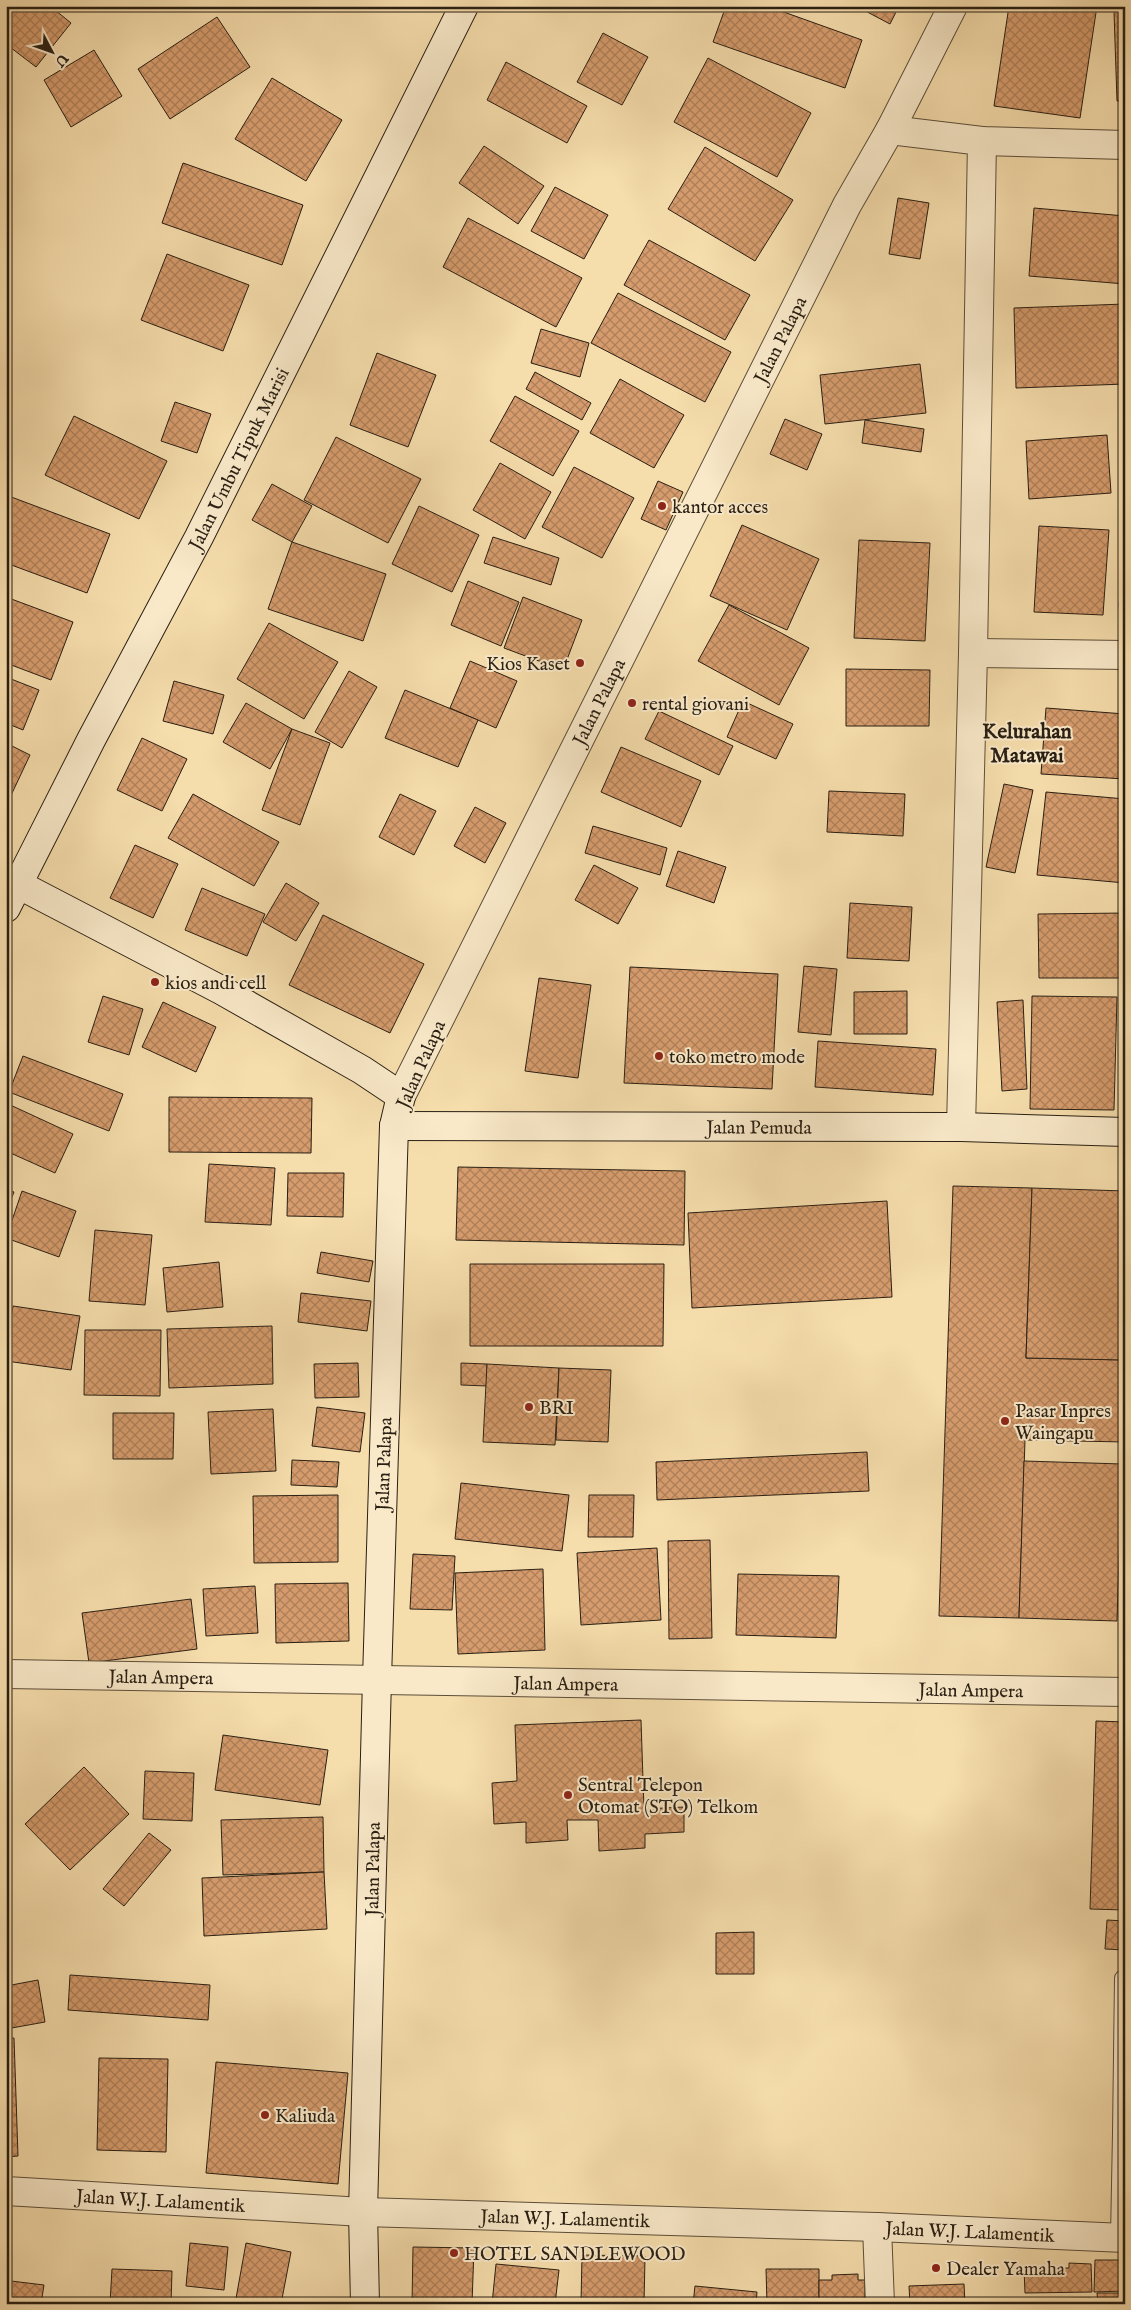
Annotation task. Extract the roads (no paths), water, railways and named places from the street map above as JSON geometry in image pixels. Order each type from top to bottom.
[{"type":"street","points":[[446,39],[449,6]]},
{"type":"street","name":"Jalan Umbu Tipuk Marisi","points":[[6,908],[12,881],[90,740],[203,528],[464,6]]},
{"type":"street","name":"Jalan Palapa","points":[[365,2304],[363,2212],[377,1679],[394,1126],[401,1096],[847,205],[890,130],[953,6]]},
{"type":"street","points":[[890,130],[982,141],[1125,145]]},
{"type":"street","points":[[961,1127],[973,653],[982,141]]},
{"type":"street","points":[[973,653],[1125,654]]},
{"type":"street","points":[[12,881],[221,990],[362,1070],[401,1096]]},
{"type":"street","name":"Jalan Pemuda","points":[[394,1126],[961,1127],[1125,1132]]},
{"type":"street","name":"Jalan Ampera","points":[[6,1674],[1125,1692]]},
{"type":"street","name":"Jalan W.J. Lalamentik","points":[[6,2191],[363,2212],[877,2227],[1121,2238]]},
{"type":"street","points":[[877,2227],[880,2304]]},
{"type":"lane","points":[[1121,2238],[1122,1978],[1125,1978]]},
{"type":"place","name":"kantor acces","points":[[662,506]]},
{"type":"place","name":"Kios Kaset","points":[[580,663]]},
{"type":"place","name":"rental giovani","points":[[632,703]]},
{"type":"place","name":"kios andi cell","points":[[155,982]]},
{"type":"place","name":"toko metro mode","points":[[659,1056]]},
{"type":"place","name":"BRI","points":[[529,1407]]},
{"type":"place","name":"Pasar Inpres Waingapu","points":[[1005,1421]]},
{"type":"place","name":"Sentral Telepon Otomat (STO) Telkom","points":[[568,1795]]},
{"type":"place","name":"Kaliuda","points":[[265,2115]]},
{"type":"place","name":"HOTEL SANDLEWOOD","points":[[454,2253]]},
{"type":"place","name":"Dealer Yamaha","points":[[936,2268]]},
{"type":"district","name":"Kelurahan Matawai","points":[[1027,743]]}]
